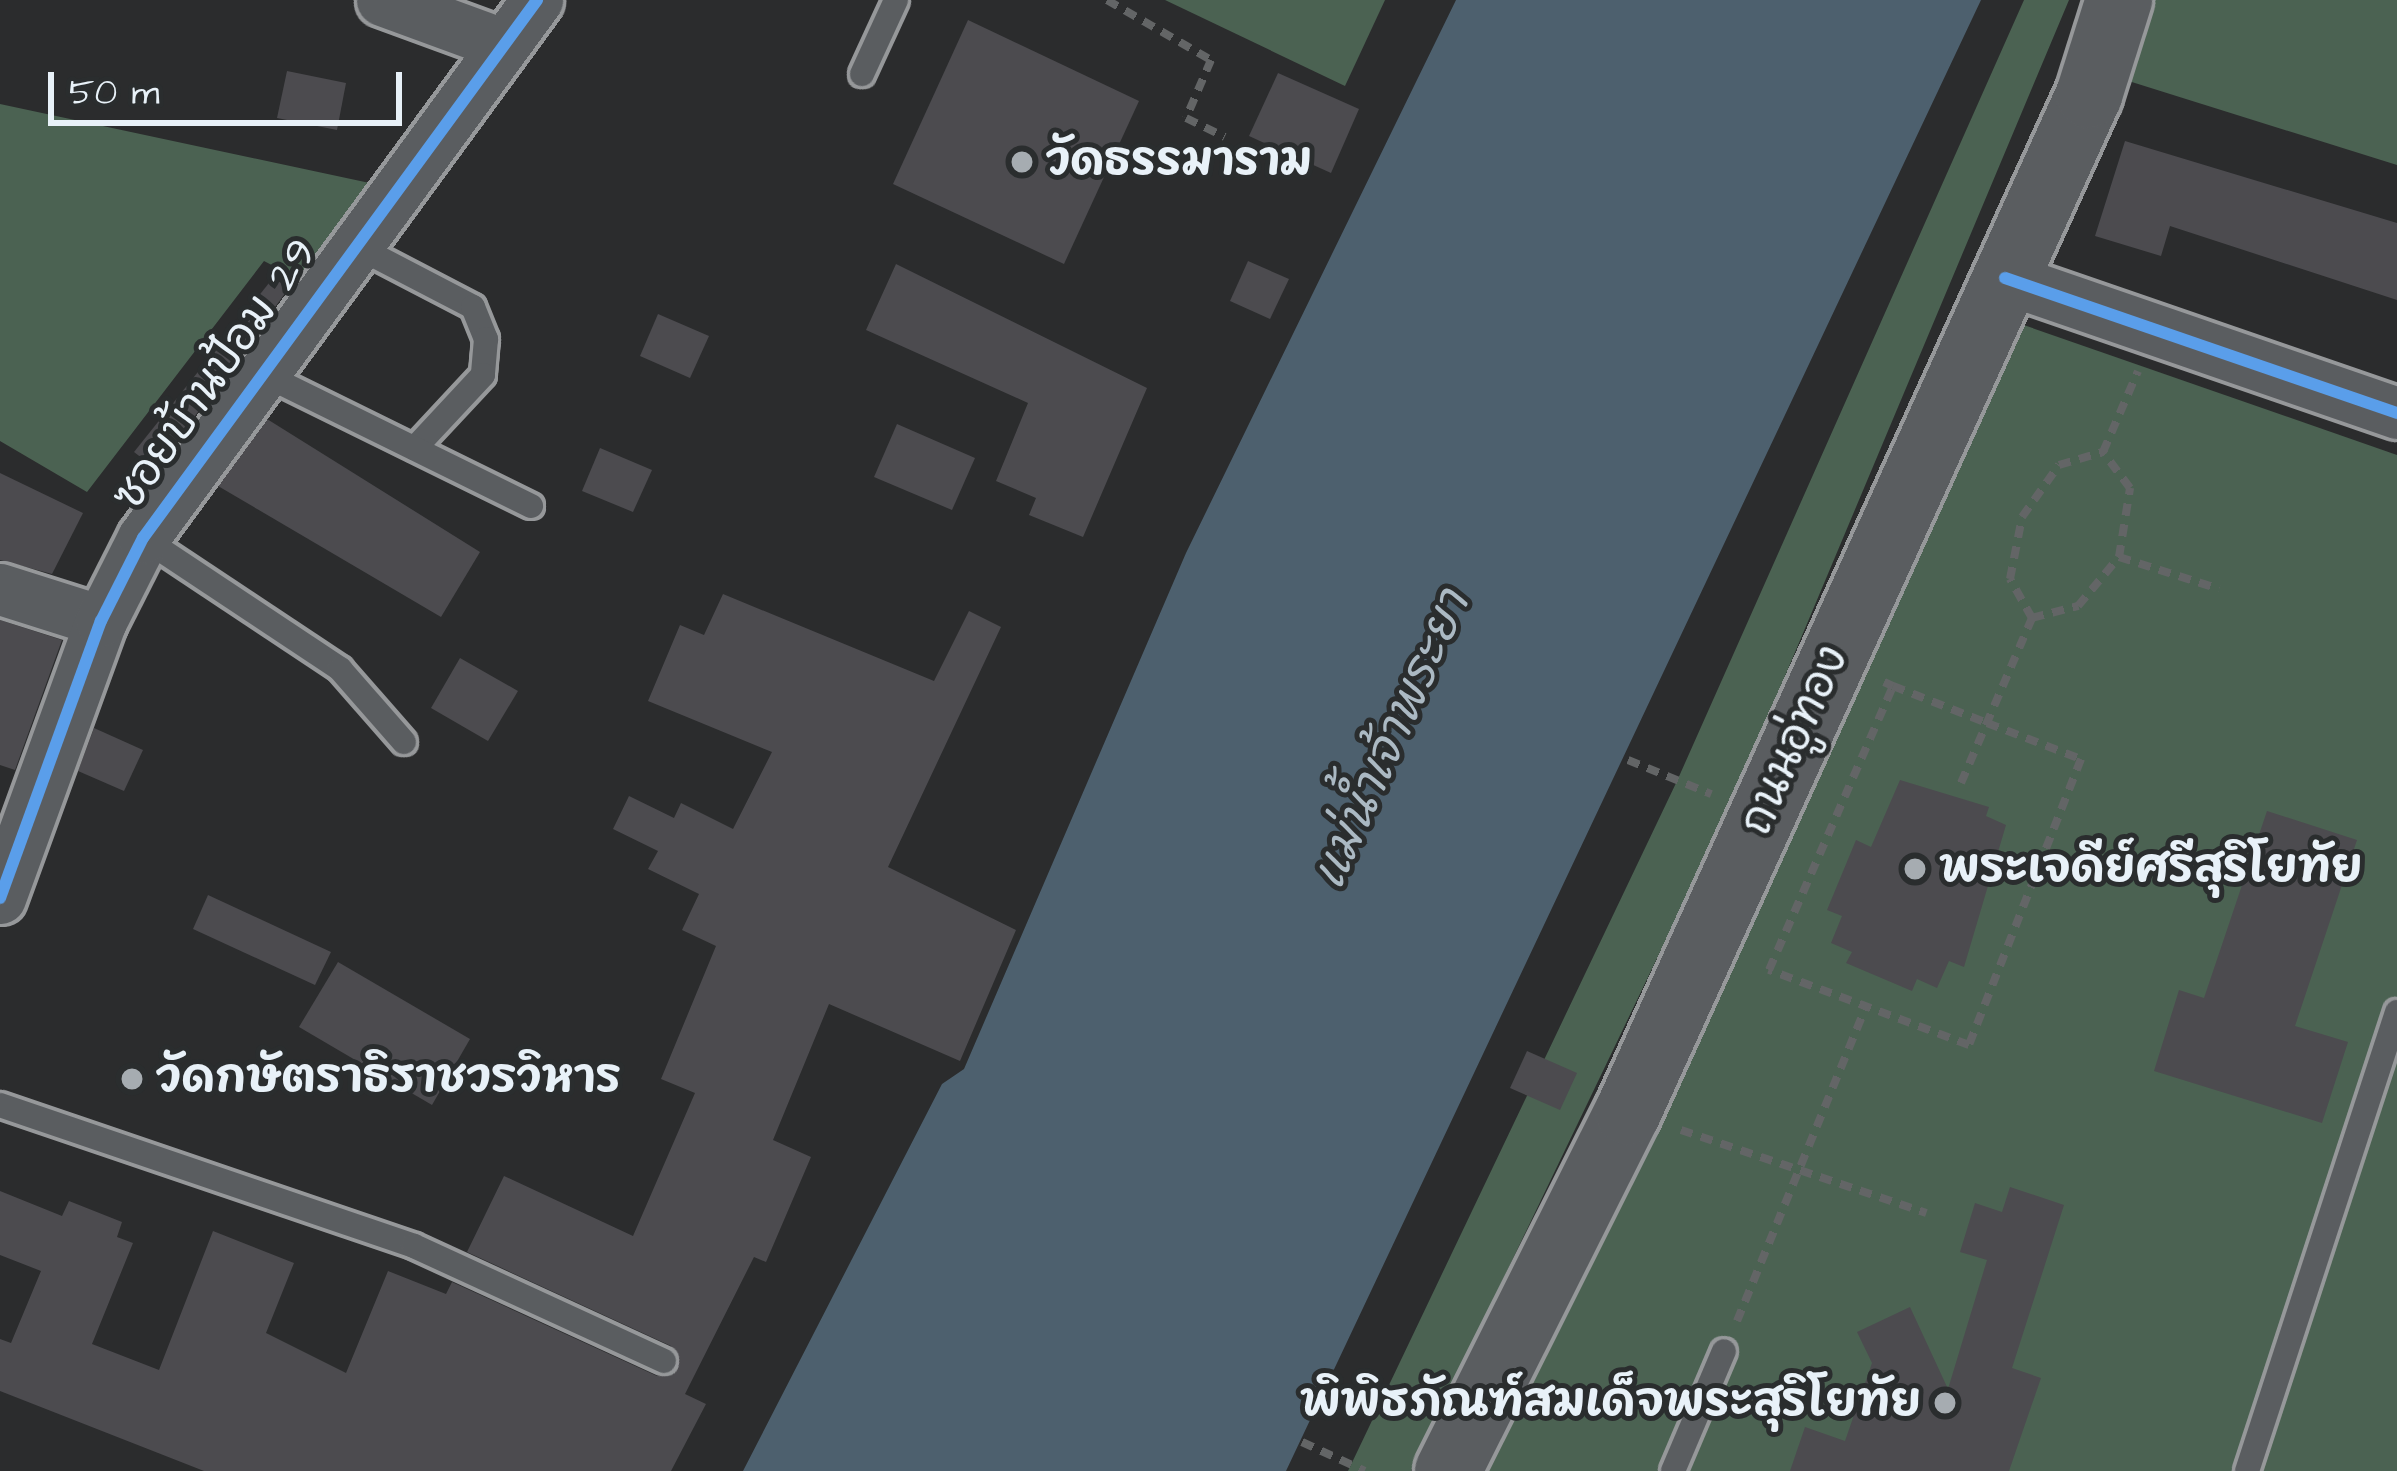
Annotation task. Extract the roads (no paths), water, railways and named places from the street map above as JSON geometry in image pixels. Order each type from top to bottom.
[{"type":"main road","name":"ถนนอู่ทอง","points":[[1448,1471],[1628,1112],[2006,278],[2119,0]]},
{"type":"street","points":[[382,0],[497,42]]},
{"type":"street","name":"ซอยบ้านป้อม 29","points":[[1,894],[100,621],[143,538],[497,42],[537,0]]},
{"type":"street","points":[[2006,278],[2397,413]]},
{"type":"street","points":[[0,589],[100,621]]},
{"type":"lane","points":[[862,74],[896,0]]},
{"type":"lane","points":[[352,244],[473,308],[487,339],[483,375],[415,448]]},
{"type":"lane","points":[[259,372],[531,506]]},
{"type":"lane","points":[[143,538],[340,669],[404,742]]},
{"type":"lane","points":[[2247,1471],[2397,1012]]},
{"type":"lane","points":[[0,1105],[414,1246],[664,1361]]},
{"type":"lane","points":[[1673,1471],[1724,1351]]},
{"type":"water","name":"แม่น้ำเจ้าพระยา","points":[[1456,0],[1981,0],[1286,1471],[743,1471],[942,1084],[964,1069],[1186,553]]},
{"type":"place","name":"วัดธรรมาราม","points":[[1022,162]]},
{"type":"place","name":"พระเจดีย์ศรีสุริโยทัย","points":[[1915,869]]},
{"type":"place","name":"วัดกษัตราธิราชวรวิหาร","points":[[132,1079]]},
{"type":"place","name":"พิพิธภัณฑ์สมเด็จพระสุริโยทัย","points":[[1945,1403]]}]
